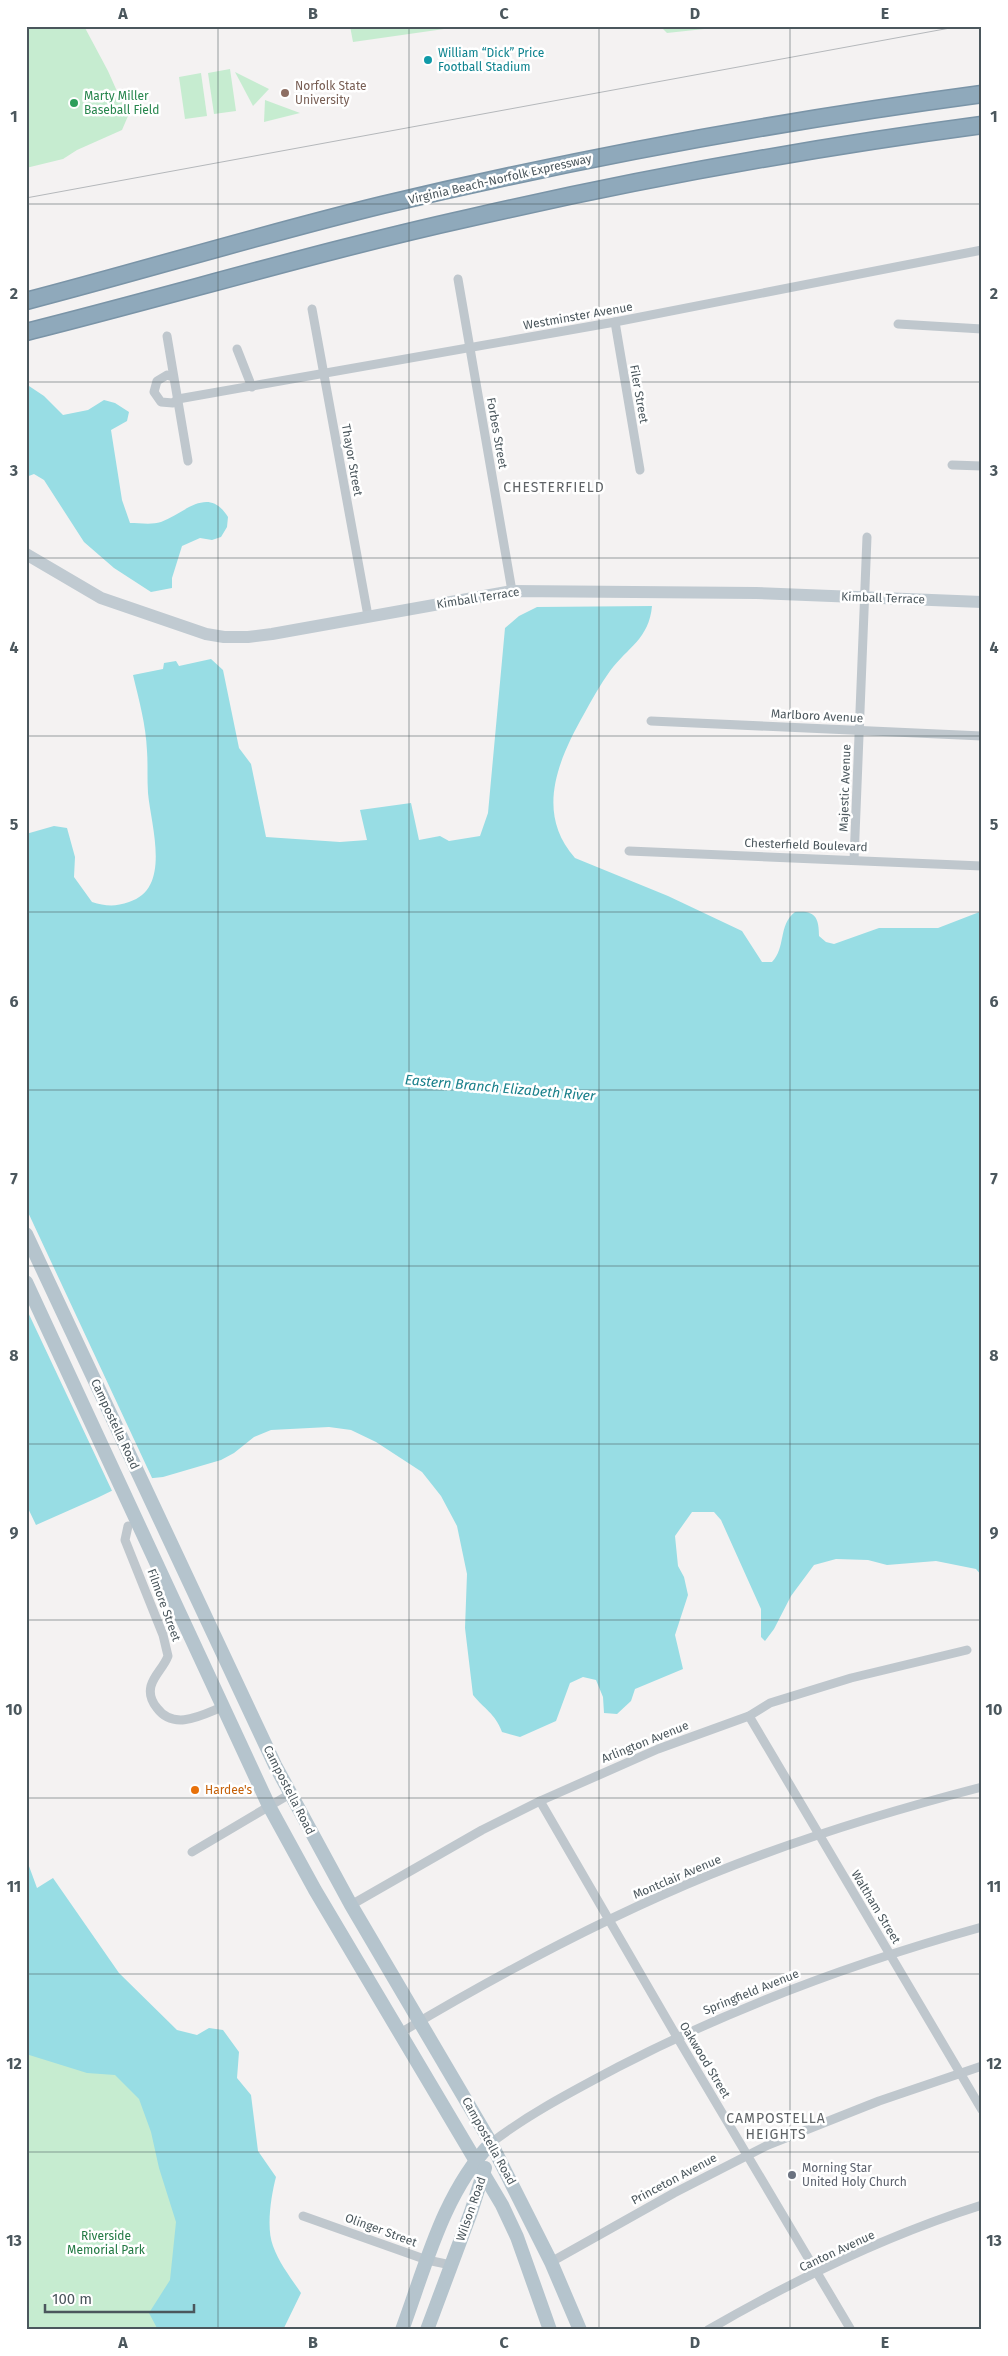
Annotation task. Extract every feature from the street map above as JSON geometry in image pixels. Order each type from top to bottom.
[{"type":"highway","name":"Virginia Beach-Norfolk Expressway","points":[[26,302],[372,208],[558,165],[772,124],[982,94]]},
{"type":"highway","points":[[26,333],[363,243],[548,200],[717,166],[982,125]]},
{"type":"highway","points":[[26,297],[70,290]]},
{"type":"main road","name":"Campostella Road","points":[[26,1234],[290,1794],[351,1905],[492,2143],[551,2262],[580,2330]]},
{"type":"main road","name":"Campostella Road","points":[[26,1282],[269,1806],[311,1883],[484,2174],[514,2229],[550,2330]]},
{"type":"main road","name":"Wilson Road","points":[[402,2330],[448,2204],[475,2160],[492,2143]]},
{"type":"main road","name":"Wilson Road","points":[[427,2330],[484,2174],[492,2143]]},
{"type":"street","name":"Westminster Avenue","points":[[178,399],[252,388],[614,322],[982,250]]},
{"type":"street","name":"Forbes Street","points":[[458,279],[512,591]]},
{"type":"street","name":"Thayor Street","points":[[312,309],[368,616]]},
{"type":"street","name":"Filer Street","points":[[614,322],[640,470]]},
{"type":"street","points":[[898,324],[982,329]]},
{"type":"street","points":[[168,336],[188,461]]},
{"type":"street","points":[[238,349],[252,388]]},
{"type":"street","points":[[173,376],[168,375],[157,381],[154,392],[161,402],[167,404],[178,399]]},
{"type":"street","points":[[952,465],[982,466]]},
{"type":"street","name":"Majestic Avenue","points":[[854,860],[867,537]]},
{"type":"street","name":"Kimball Terrace","points":[[26,554],[100,598],[215,636],[248,638],[512,591],[756,593],[982,602]]},
{"type":"street","name":"Marlboro Avenue","points":[[651,721],[982,736]]},
{"type":"street","name":"Chesterfield Boulevard","points":[[628,851],[982,866]]},
{"type":"street","name":"Filmore Street","points":[[128,1526],[125,1540],[163,1635],[168,1656],[151,1686],[153,1702],[164,1716],[174,1720],[196,1717],[222,1707]]},
{"type":"street","name":"Arlington Avenue","points":[[351,1905],[482,1830],[540,1801],[658,1749],[749,1716],[770,1703],[842,1681],[967,1650]]},
{"type":"street","name":"Waltham Street","points":[[749,1716],[982,2110]]},
{"type":"street","name":"Montclair Avenue","points":[[400,2033],[546,1952],[609,1920],[709,1875],[818,1835],[982,1786]]},
{"type":"street","points":[[192,1852],[290,1794]]},
{"type":"street","name":"Oakwood Street","points":[[540,1801],[676,2037],[851,2330]]},
{"type":"street","name":"Springfield Avenue","points":[[492,2143],[519,2123],[581,2086],[676,2037],[764,1999],[889,1955],[982,1927]]},
{"type":"street","name":"Princeton Avenue","points":[[551,2262],[747,2155],[878,2101],[982,2066]]},
{"type":"street","name":"Canton Avenue","points":[[708,2330],[818,2273],[919,2228],[982,2205]]},
{"type":"street","name":"Olinger Street","points":[[303,2216],[427,2260],[451,2265]]},
{"type":"green space","name":"Marty Miller Baseball Field","points":[[26,26],[84,26],[108,71],[128,116],[122,130],[77,150],[63,159],[26,168]]},
{"type":"green space","points":[[350,26],[465,26],[353,42]]},
{"type":"green space","points":[[660,26],[732,26],[667,33]]},
{"type":"green space","points":[[230,69],[236,111],[214,114],[208,73]]},
{"type":"green space","points":[[235,72],[269,89],[253,106]]},
{"type":"green space","points":[[201,73],[207,116],[185,119],[179,77]]},
{"type":"green space","points":[[265,100],[300,113],[264,122]]},
{"type":"green space","name":"Riverside Memorial Park","points":[[26,1944],[142,2073],[180,2192],[181,2330],[26,2330]]},
{"type":"water","points":[[26,384],[44,396],[63,415],[88,410],[104,400],[115,403],[129,412],[127,421],[111,430],[122,500],[130,523],[150,524],[161,522],[187,508],[204,502],[212,503],[220,508],[228,517],[227,527],[221,537],[212,540],[200,538],[182,546],[172,578],[172,588],[151,592],[114,568],[84,542],[44,480],[34,474],[26,477]]},
{"type":"water","name":"Eastern Branch Elizabeth River","points":[[652,606],[647,627],[637,642],[610,671],[599,687],[566,750],[559,768],[553,805],[556,823],[563,841],[575,858],[668,896],[742,931],[762,962],[772,962],[776,956],[786,923],[795,912],[807,912],[814,916],[818,924],[819,936],[826,942],[834,944],[879,928],[938,928],[982,911],[982,1576],[976,1569],[936,1561],[887,1565],[868,1560],[836,1559],[814,1565],[791,1596],[774,1629],[765,1641],[761,1637],[761,1609],[721,1520],[714,1512],[692,1512],[675,1536],[678,1566],[684,1577],[688,1595],[675,1635],[683,1669],[635,1689],[631,1701],[617,1714],[604,1713],[603,1697],[596,1680],[583,1677],[570,1683],[556,1721],[520,1737],[502,1732],[493,1716],[473,1695],[465,1628],[467,1574],[457,1526],[441,1496],[422,1472],[376,1442],[351,1430],[329,1427],[271,1430],[254,1437],[234,1453],[221,1460],[163,1477],[134,1480],[36,1525],[26,1504],[26,834],[54,826],[67,828],[75,857],[74,877],[92,902],[119,905],[142,895],[151,884],[155,870],[156,855],[148,793],[145,732],[133,675],[163,669],[164,663],[176,661],[179,666],[211,659],[223,670],[239,748],[251,764],[266,837],[340,842],[367,840],[360,810],[411,803],[419,840],[440,836],[449,841],[480,836],[488,813],[505,628],[519,616],[537,607]]},
{"type":"water","points":[[26,1858],[37,1888],[53,1878],[119,1973],[177,2030],[197,2035],[209,2028],[223,2030],[239,2052],[237,2078],[251,2095],[258,2151],[276,2177],[270,2212],[271,2239],[278,2258],[301,2293],[283,2330],[158,2330],[149,2313],[170,2280],[176,2222],[159,2168],[151,2132],[139,2099],[115,2075],[87,2073],[26,2054]]},
{"type":"pier","points":[[26,1208],[153,1480],[134,1482],[113,1493],[26,1308]]},
{"type":"tram line","points":[[26,198],[961,26]]},
{"type":"place","name":"William “Dick” Price Football Stadium","points":[[428,60]]},
{"type":"place","name":"Norfolk State University","points":[[285,93]]},
{"type":"place","name":"Marty Miller Baseball Field","points":[[74,103]]},
{"type":"place","name":"Hardee's","points":[[195,1790]]},
{"type":"place","name":"Morning Star United Holy Church","points":[[792,2175]]},
{"type":"district","name":"CHESTERFIELD","points":[[554,487]]},
{"type":"district","name":"CAMPOSTELLA HEIGHTS","points":[[776,2126]]}]
